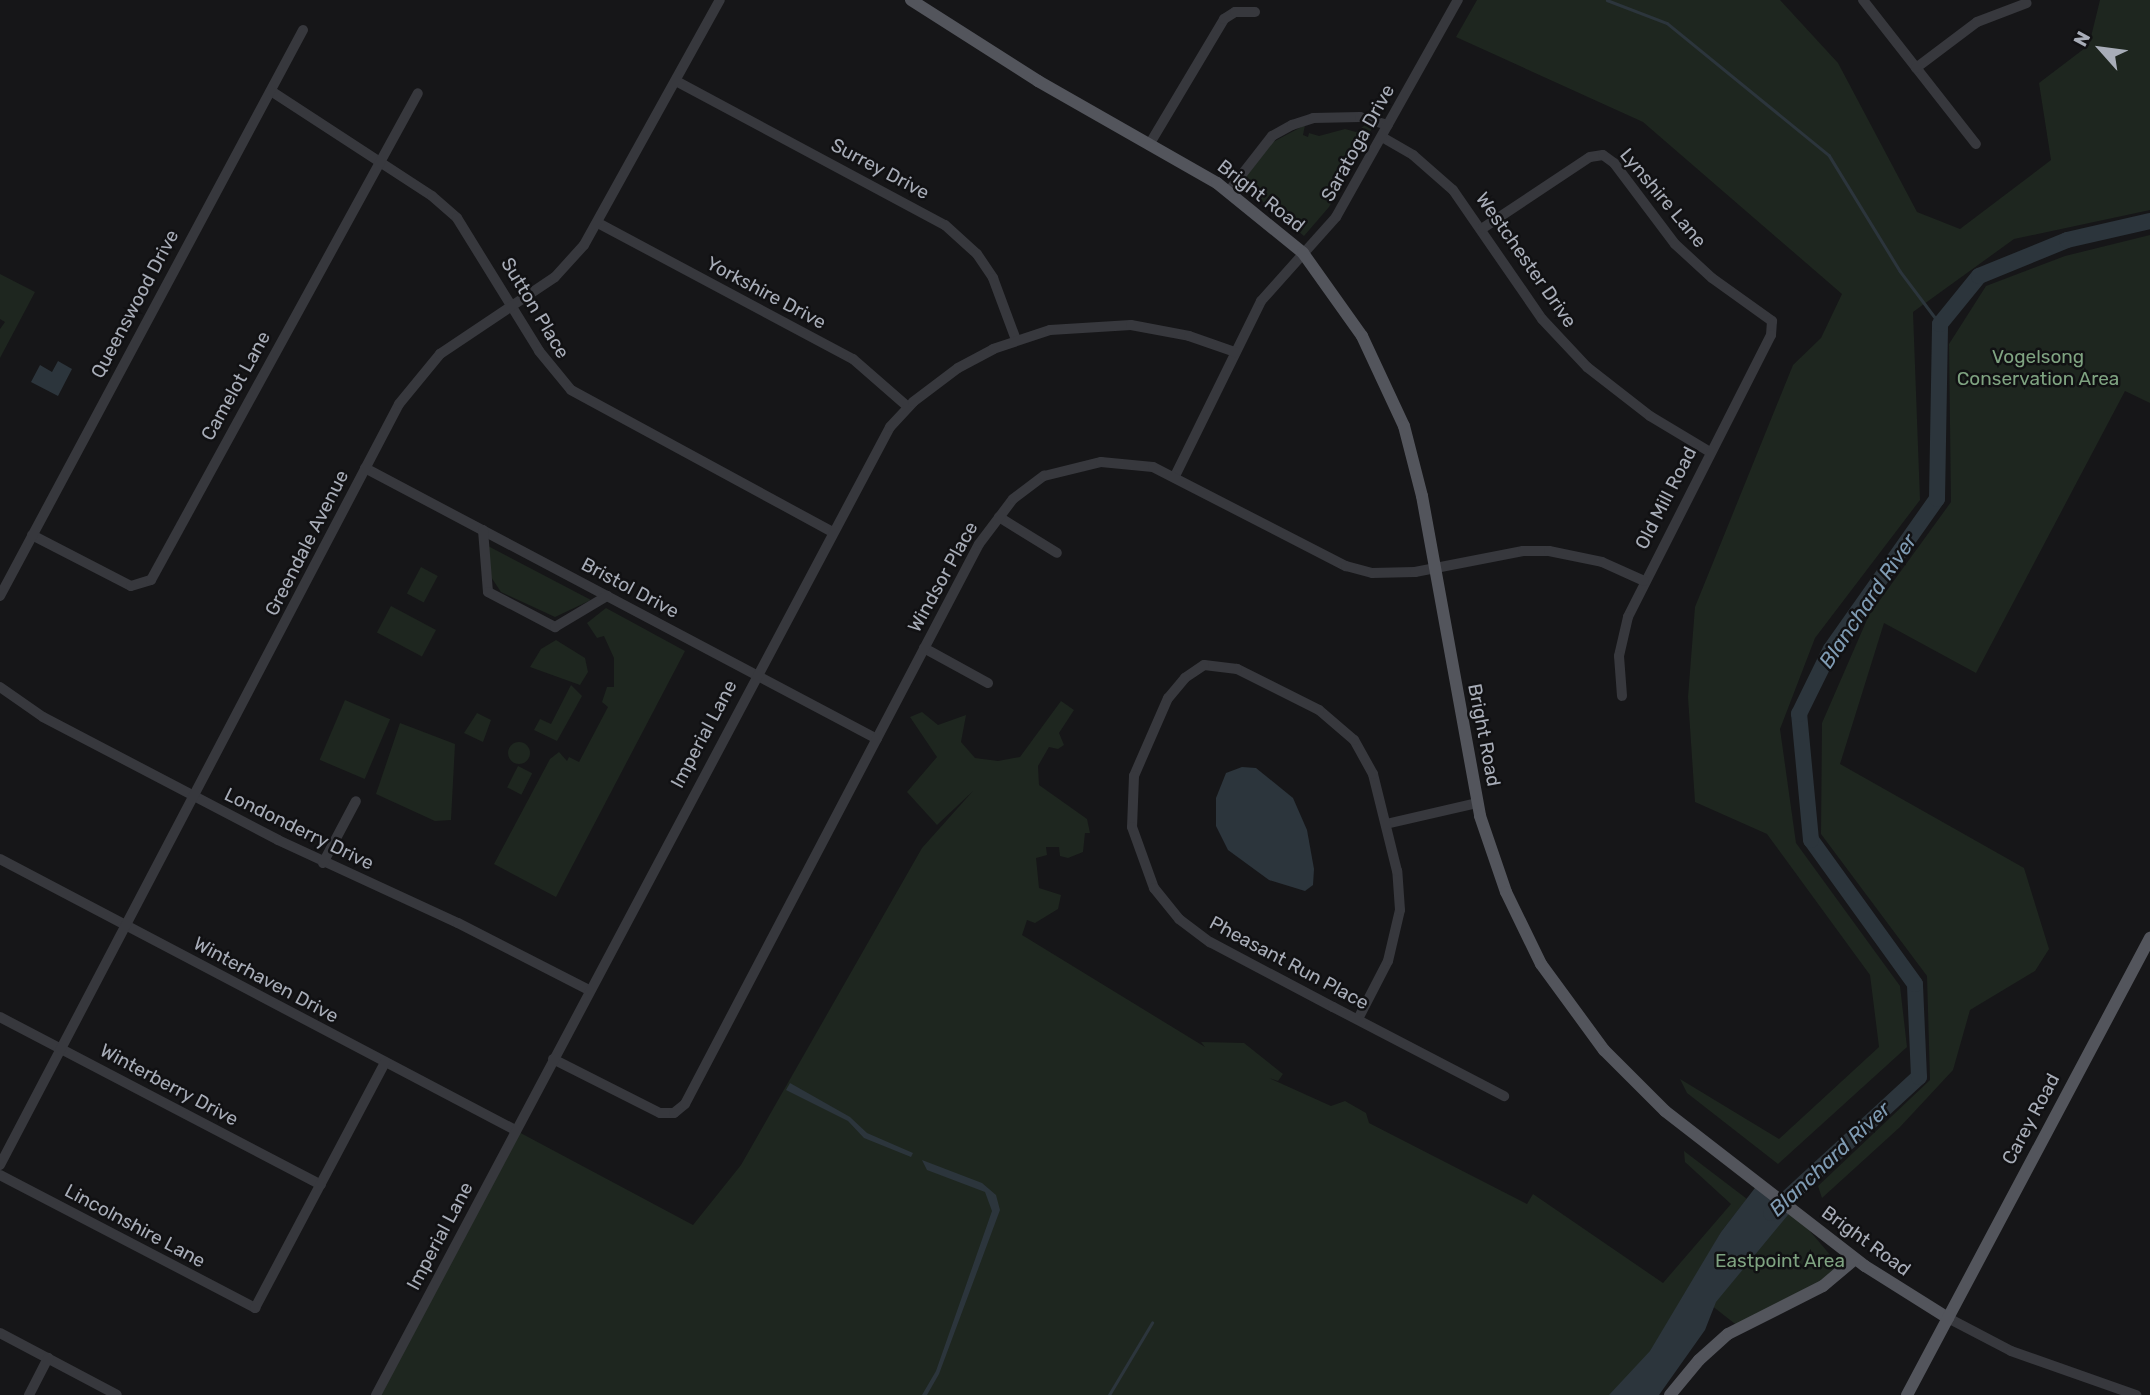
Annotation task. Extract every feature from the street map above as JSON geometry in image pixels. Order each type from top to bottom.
[{"type":"main road","name":"Bright Road","points":[[911,0],[1038,81],[1229,191],[1303,253],[1362,336],[1395,401],[1415,464],[1477,803],[1517,917],[1570,1009],[1641,1088],[1737,1168],[1855,1259],[1948,1318]]},
{"type":"main road","name":"Carey Road","points":[[1907,1395],[2150,938]]},
{"type":"main road","points":[[1670,1395],[1717,1341],[1823,1286],[1855,1259]]},
{"type":"street","name":"Greendale Avenue","points":[[0,1165],[399,404],[426,368],[470,330],[565,268],[598,223],[720,0]]},
{"type":"street","name":"Saratoga Drive","points":[[1175,476],[1268,290],[1336,217],[1458,0]]},
{"type":"street","points":[[1863,0],[1976,144]]},
{"type":"street","points":[[1916,68],[1977,22],[2027,3]]},
{"type":"street","points":[[1150,145],[1215,29],[1235,12],[1255,12]]},
{"type":"street","name":"Queenswood Drive","points":[[0,596],[303,30]]},
{"type":"street","name":"Surrey Drive","points":[[676,80],[945,225],[977,254],[993,278],[1016,340]]},
{"type":"street","name":"Sutton Place","points":[[271,91],[378,161],[457,218],[539,351],[571,390],[831,531]]},
{"type":"street","name":"Camelot Lane","points":[[32,535],[131,586],[151,580],[378,161],[418,93]]},
{"type":"street","points":[[1229,191],[1272,136],[1292,125],[1313,118],[1360,117],[1388,125]]},
{"type":"street","name":"Westchester Drive","points":[[1382,137],[1444,180],[1483,228],[1563,344],[1628,401],[1710,452]]},
{"type":"street","name":"Lynshire Lane","points":[[1483,228],[1590,156],[1603,155],[1614,163],[1675,244],[1712,278],[1765,314],[1773,325]]},
{"type":"street","name":"Yorkshire Drive","points":[[598,223],[853,359],[908,407]]},
{"type":"street","name":"Imperial Lane","points":[[376,1395],[873,452],[908,407],[958,369],[1016,340],[1068,327],[1131,325],[1189,336],[1235,352]]},
{"type":"street","name":"Old Mill Road","points":[[1622,696],[1621,643],[1644,581],[1773,325]]},
{"type":"street","name":"Windsor Place","points":[[553,1059],[660,1113],[680,1109],[924,648],[999,517],[1033,482],[1075,466],[1127,462],[1175,476],[1346,566],[1391,574],[1523,551],[1549,551],[1602,562],[1644,581]]},
{"type":"street","name":"Bristol Drive","points":[[365,468],[877,739]]},
{"type":"street","points":[[999,517],[1058,553]]},
{"type":"street","points":[[483,530],[488,592],[555,627],[607,596]]},
{"type":"street","points":[[924,648],[988,683]]},
{"type":"street","name":"Pheasant Run Place","points":[[1357,1019],[1388,961],[1399,923],[1399,884],[1373,774],[1349,735],[1319,710],[1223,665],[1204,665],[1176,687],[1147,738],[1134,776],[1131,814],[1138,853],[1170,909],[1210,942],[1357,1019],[1504,1096]]},
{"type":"street","name":"Londonderry Drive","points":[[0,687],[43,717],[194,797],[323,863],[458,923],[589,990]]},
{"type":"street","points":[[323,863],[356,801]]},
{"type":"street","points":[[1386,824],[1477,803]]},
{"type":"street","name":"Winterhaven Drive","points":[[0,859],[515,1130]]},
{"type":"street","name":"Winterberry Drive","points":[[0,1017],[321,1185]]},
{"type":"street","points":[[321,1185],[386,1062]]},
{"type":"street","name":"Lincolnshire Lane","points":[[0,1175],[255,1308],[321,1185]]},
{"type":"street","name":"Bright Road","points":[[1948,1318],[2011,1352],[2136,1395]]},
{"type":"street","points":[[0,1333],[117,1395]]},
{"type":"street","points":[[29,1395],[48,1358]]},
{"type":"green space","points":[[1477,0],[1780,0],[1838,63],[1917,212],[1960,229],[2051,160],[2039,83],[2089,45],[2100,0],[2150,0],[2150,210],[2014,239],[1913,312],[1920,500],[1815,638],[1780,729],[1796,843],[1900,986],[1907,1047],[1778,1164],[1687,1093],[1680,1079],[1779,1139],[1879,1047],[1870,975],[1767,834],[1695,802],[1688,697],[1695,607],[1793,365],[1821,338],[1842,294],[1643,122],[1456,37]]},
{"type":"green space","points":[[1305,125],[1303,135],[1308,137],[1309,133],[1319,136],[1345,129],[1356,132],[1365,125],[1372,128],[1329,207],[1304,236],[1238,181],[1273,142]]},
{"type":"green space","name":"Vogelsong Conservation Area","points":[[2150,235],[2150,403],[2125,391],[1976,673],[1884,623],[1840,764],[2024,868],[2049,949],[2035,971],[1970,1010],[1953,1070],[1900,1127],[1822,1198],[1818,1186],[1930,1080],[1927,976],[1821,834],[1822,723],[1869,615],[1951,502],[1949,344],[1986,286],[2065,256]]},
{"type":"green space","points":[[0,274],[35,292],[0,358],[0,329],[5,322],[0,319]]},
{"type":"green space","points":[[488,546],[591,600],[555,617],[501,592],[491,577]]},
{"type":"green space","points":[[421,567],[438,576],[424,602],[407,593]]},
{"type":"green space","points":[[391,606],[436,630],[422,656],[377,632]]},
{"type":"green space","points":[[606,608],[685,651],[556,897],[494,864],[550,759],[559,752],[567,761],[569,757],[579,762],[608,707],[602,702],[607,687],[614,687],[614,658],[604,636],[597,638],[587,623]]},
{"type":"green space","points":[[556,640],[585,658],[588,672],[580,685],[530,667],[541,649]]},
{"type":"green space","points":[[571,685],[582,696],[557,741],[534,730],[540,719],[551,724]]},
{"type":"green space","points":[[345,700],[390,719],[365,779],[320,760]]},
{"type":"green space","points":[[1061,701],[1074,710],[1059,733],[1064,745],[1058,749],[1049,747],[1038,766],[1039,785],[1087,819],[1090,833],[1085,833],[1083,852],[1068,858],[1060,856],[1059,847],[1046,847],[1047,855],[1036,858],[1039,888],[1061,895],[1058,909],[1035,923],[1027,920],[1022,935],[1205,1047],[1201,1042],[1244,1043],[1283,1074],[1278,1081],[1269,1078],[1331,1106],[1345,1101],[1366,1113],[1369,1123],[1527,1204],[1533,1194],[1663,1283],[1731,1204],[1685,1162],[1684,1151],[1747,1199],[1721,1232],[1632,1395],[376,1395],[515,1130],[693,1225],[741,1165],[922,848],[973,791],[937,825],[907,792],[937,757],[910,717],[922,712],[938,725],[966,715],[961,742],[975,758],[998,761],[1020,757]]},
{"type":"green space","points":[[477,713],[491,720],[483,742],[464,733]]},
{"type":"green space","points":[[400,723],[455,744],[451,820],[435,821],[376,794]]},
{"type":"green space","points":[[519,742],[527,745],[530,753],[527,761],[519,764],[511,761],[508,753],[511,745]]},
{"type":"green space","points":[[518,766],[532,773],[521,795],[507,787]]},
{"type":"green space","name":"Eastpoint Area","points":[[1792,1210],[1843,1270],[1739,1327],[1702,1298]]},
{"type":"shaded area","points":[[58,361],[72,369],[58,396],[31,382],[40,365],[52,372]]},
{"type":"shaded area","points":[[1242,767],[1256,768],[1293,798],[1307,830],[1314,869],[1313,885],[1305,891],[1269,880],[1228,850],[1216,826],[1216,798],[1226,773]]},
{"type":"shaded area","points":[[790,1083],[850,1117],[867,1133],[913,1153],[911,1157],[864,1138],[848,1121],[786,1090]]},
{"type":"shaded area","points":[[922,1160],[982,1183],[996,1195],[1000,1210],[939,1374],[927,1395],[922,1395],[936,1371],[992,1211],[985,1192],[927,1170]]},
{"type":"shaded area","points":[[1758,1184],[1792,1210],[1716,1302],[1705,1330],[1659,1395],[1609,1395],[1650,1351],[1721,1232]]},
{"type":"waterway","points":[[1607,0],[1667,23],[1829,155],[1900,271],[1940,324]]},
{"type":"waterway","name":"Blanchard River","points":[[1771,1213],[1919,1077],[1915,984],[1811,840],[1799,714],[1831,649],[1937,499],[1940,324],[1979,276],[2067,240],[2150,221]]},
{"type":"waterway","points":[[1109,1395],[1152,1323]]}]
